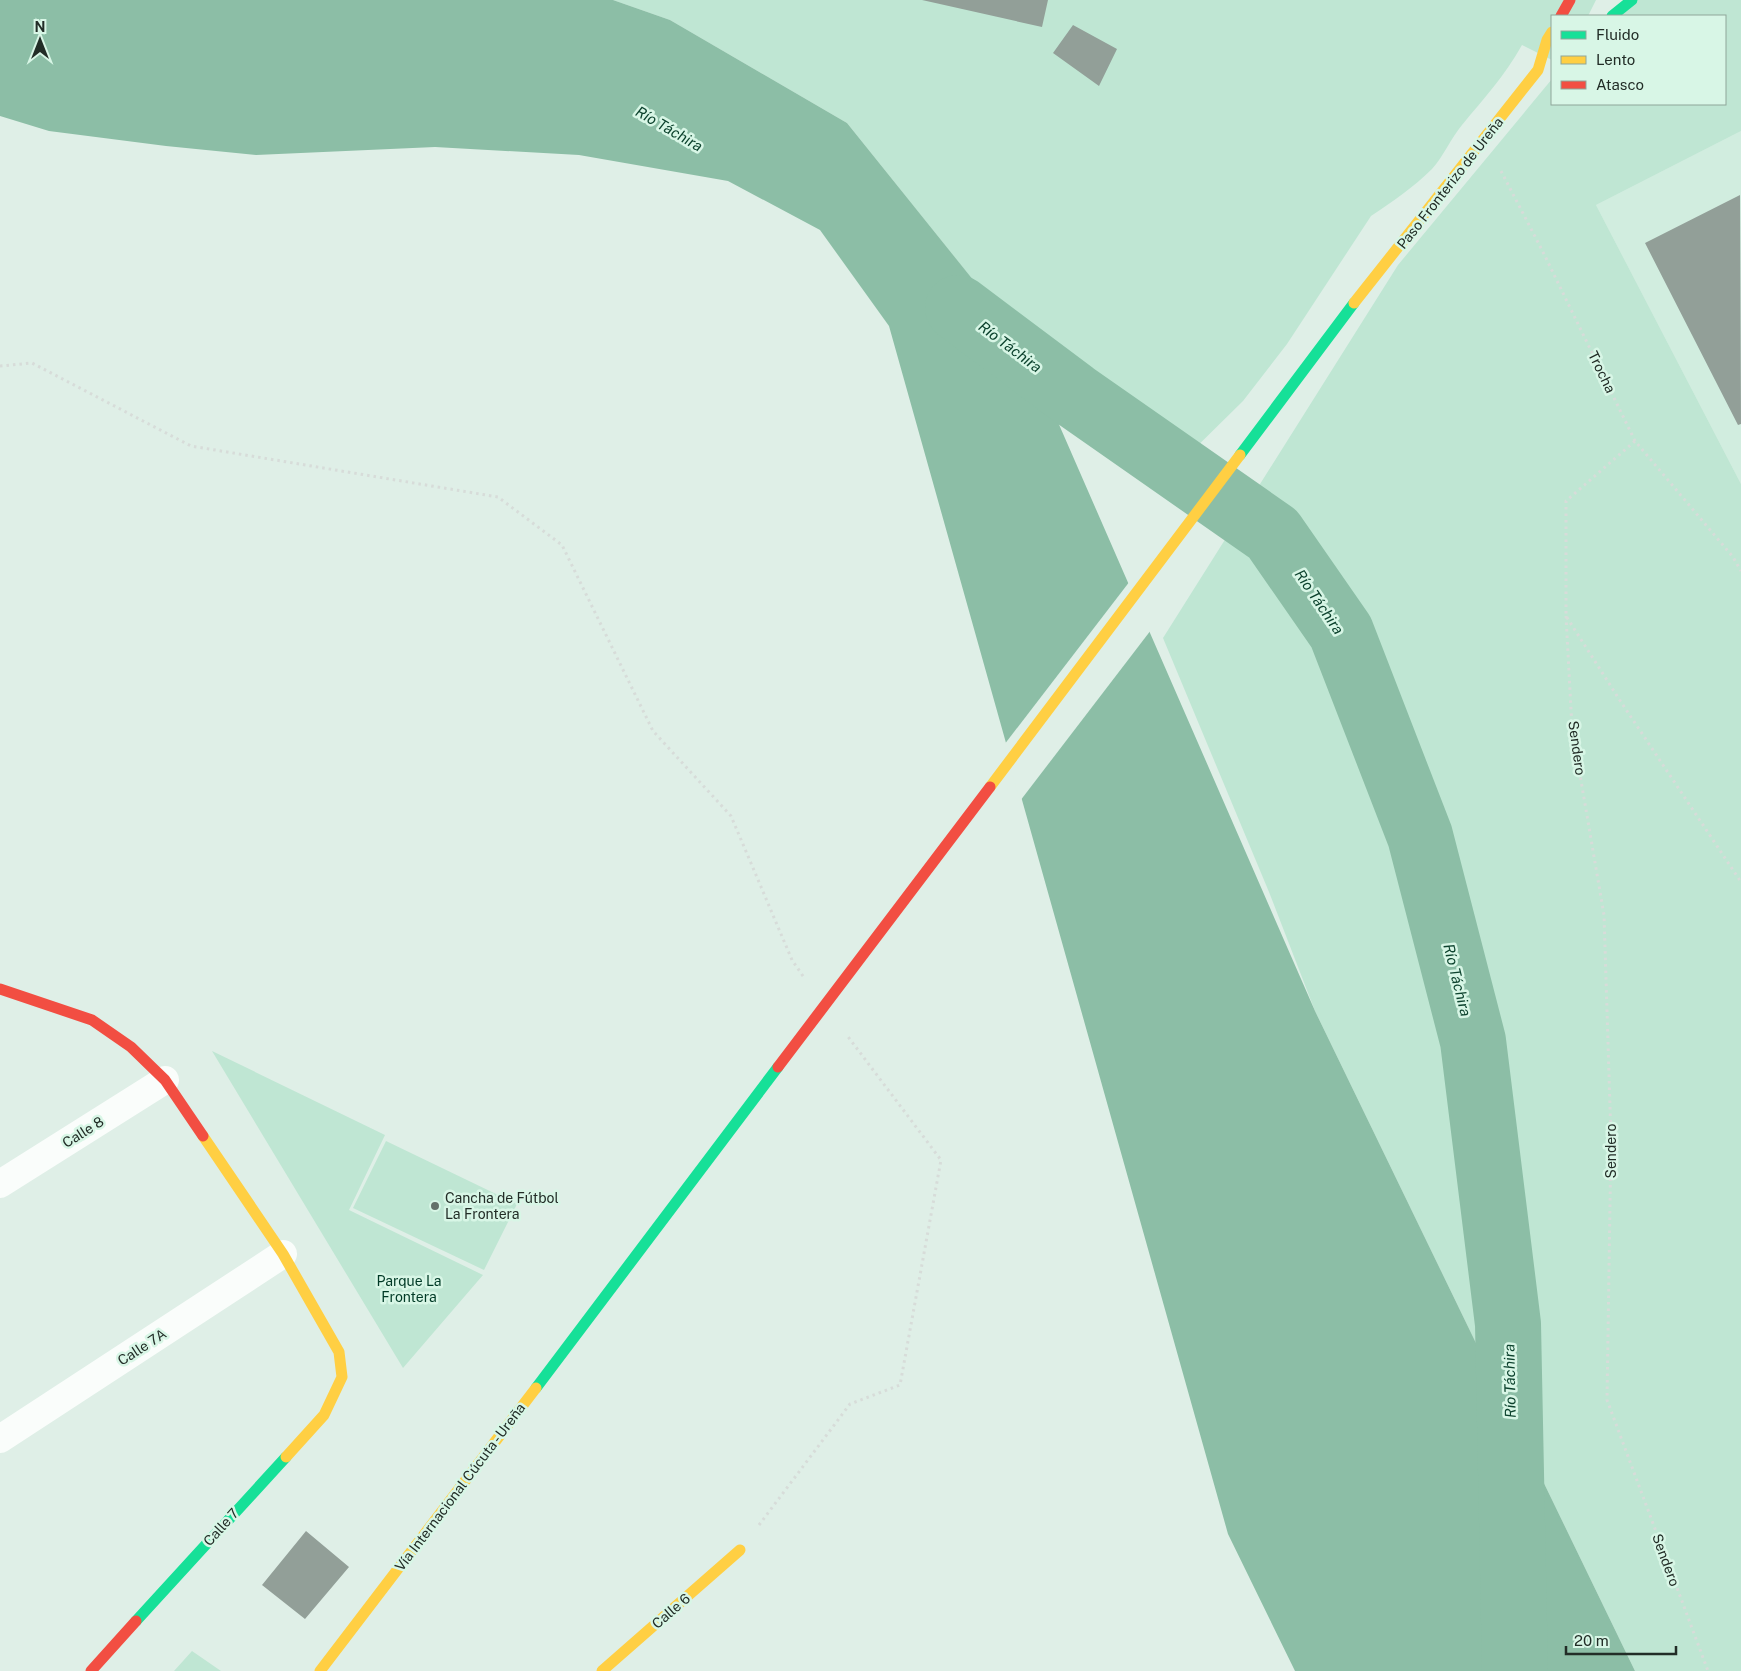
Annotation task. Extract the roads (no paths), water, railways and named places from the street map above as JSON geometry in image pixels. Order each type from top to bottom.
[{"type":"main road","points":[[1562,15],[1570,0]]},
{"type":"main road","points":[[1613,15],[1632,0]]},
{"type":"main road","name":"Paso Fronterizo de Ureña","points":[[601,1303],[1360,295],[1538,70],[1551,34]]},
{"type":"main road","name":"Paso Fronterizo de Ureña","points":[[1538,70],[1551,62]]},
{"type":"main road","points":[[0,990],[92,1020],[131,1047],[165,1080],[283,1254]]},
{"type":"main road","name":"Calle 7","points":[[91,1671],[324,1415],[342,1377],[339,1352],[283,1254]]},
{"type":"main road","name":"Vía Internacional Cúcuta - Ureña","points":[[320,1671],[601,1303]]},
{"type":"main road","name":"Calle 6","points":[[602,1671],[740,1550]]},
{"type":"street","name":"Calle 8","points":[[0,1184],[165,1080]]},
{"type":"street","name":"Calle 7A","points":[[0,1439],[283,1254]]},
{"type":"water","points":[[0,0],[613,0],[670,20],[847,123],[1023,342],[1315,1011],[1635,1671],[1295,1671],[1228,1534],[889,326],[820,230],[728,181],[579,155],[435,147],[256,155],[49,131],[0,116]]},
{"type":"waterway","name":"Río Táchira","points":[[958,308],[1074,395],[1273,534],[1341,632],[1420,836],[1473,1041],[1508,1324],[1515,1671]]},
{"type":"place","name":"Cancha de Fútbol La Frontera","points":[[435,1206]]},
{"type":"park label","name":"Parque La Frontera","points":[[409,1289]]}]
